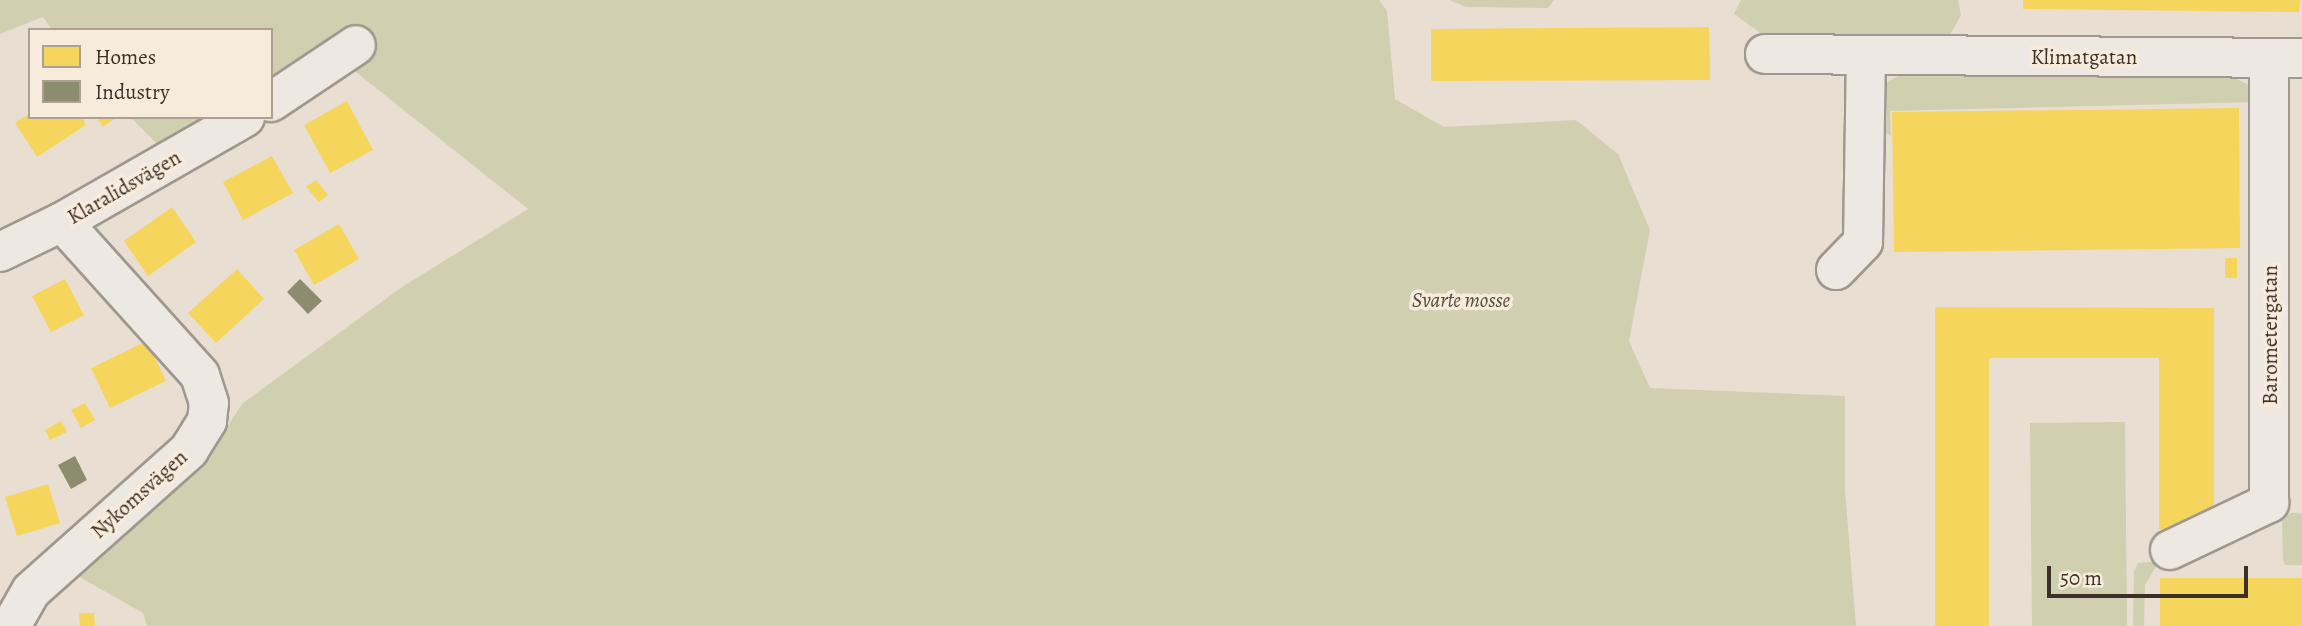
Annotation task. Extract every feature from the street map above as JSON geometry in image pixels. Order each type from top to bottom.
[{"type":"street","points":[[273,101],[356,45]]},
{"type":"street","name":"Klimatgatan","points":[[1765,54],[2286,58]]},
{"type":"street","points":[[1836,270],[1863,242],[1879,218],[1879,148],[1866,56]]},
{"type":"street","name":"Barometergatan","points":[[2170,550],[2269,503],[2254,142],[2286,58]]},
{"type":"street","name":"Klaralidsvägen","points":[[0,252],[62,222],[242,119]]},
{"type":"street","name":"Nykomsvägen","points":[[11,626],[31,591],[189,450],[207,421],[209,403],[200,375],[62,222]]},
{"type":"green space","name":"Svarte mosse","points":[[0,0],[1379,0],[1387,11],[1395,99],[1444,127],[1576,120],[1618,154],[1650,230],[1629,341],[1650,388],[1845,396],[1845,490],[1856,626],[147,626],[143,613],[76,575],[202,464],[243,403],[402,287],[528,209],[342,61],[273,79],[273,28],[51,28],[43,17],[0,34]]},
{"type":"green space","points":[[1449,0],[1554,0],[1548,8],[1466,7]]},
{"type":"green space","points":[[1741,0],[1958,0],[1961,15],[1949,37],[1766,37],[1734,14]]},
{"type":"green space","points":[[1900,75],[2232,77],[2249,85],[2255,102],[1890,111],[1891,136],[1882,130],[1884,84]]},
{"type":"green space","points":[[132,119],[202,119],[156,143]]},
{"type":"green space","points":[[2125,422],[2127,626],[2032,626],[2030,423]]},
{"type":"green space","points":[[2290,513],[2302,513],[2302,565],[2285,565],[2283,560],[2282,522]]},
{"type":"green space","points":[[2159,561],[2145,585],[2144,626],[2133,626],[2134,572],[2138,563]]},
{"type":"building: Homes","points":[[2023,0],[2300,0],[2299,12],[2023,9]]},
{"type":"building: Homes","points":[[1709,27],[1710,80],[1431,81],[1431,29]]},
{"type":"building: Homes","points":[[347,101],[373,150],[330,173],[304,125]]},
{"type":"building: Homes","points":[[2239,108],[2240,248],[1894,252],[1892,112]]},
{"type":"building: Homes","points":[[28,114],[28,119],[83,119],[86,125],[37,157],[15,123]]},
{"type":"building: Homes","points":[[99,119],[114,119],[103,127]]},
{"type":"building: Homes","points":[[272,156],[293,193],[243,220],[223,182]]},
{"type":"building: Homes","points":[[316,180],[328,195],[319,202],[306,187]]},
{"type":"building: Homes","points":[[172,207],[196,242],[148,276],[124,241]]},
{"type":"building: Homes","points":[[339,224],[359,259],[314,285],[294,250]]},
{"type":"building: Homes","points":[[2225,258],[2237,258],[2237,278],[2225,278]]},
{"type":"building: Homes","points":[[237,269],[264,299],[216,343],[188,313]]},
{"type":"building: Homes","points":[[65,279],[84,315],[51,332],[32,296]]},
{"type":"building: Homes","points":[[1935,307],[2214,308],[2214,529],[2159,529],[2159,358],[1989,358],[1989,626],[1935,626]]},
{"type":"building: Homes","points":[[147,341],[166,381],[110,408],[91,368]]},
{"type":"building: Homes","points":[[85,403],[95,420],[81,428],[71,410]]},
{"type":"building: Homes","points":[[61,421],[67,432],[50,440],[45,430]]},
{"type":"building: Homes","points":[[48,484],[60,523],[17,536],[5,497]]},
{"type":"building: Homes","points":[[2160,578],[2302,578],[2302,626],[2160,626]]},
{"type":"building: Homes","points":[[79,613],[94,613],[95,626],[80,626]]},
{"type":"building: Industry","points":[[300,279],[322,301],[308,314],[287,292]]},
{"type":"building: Industry","points":[[75,456],[87,480],[71,489],[58,465]]}]
